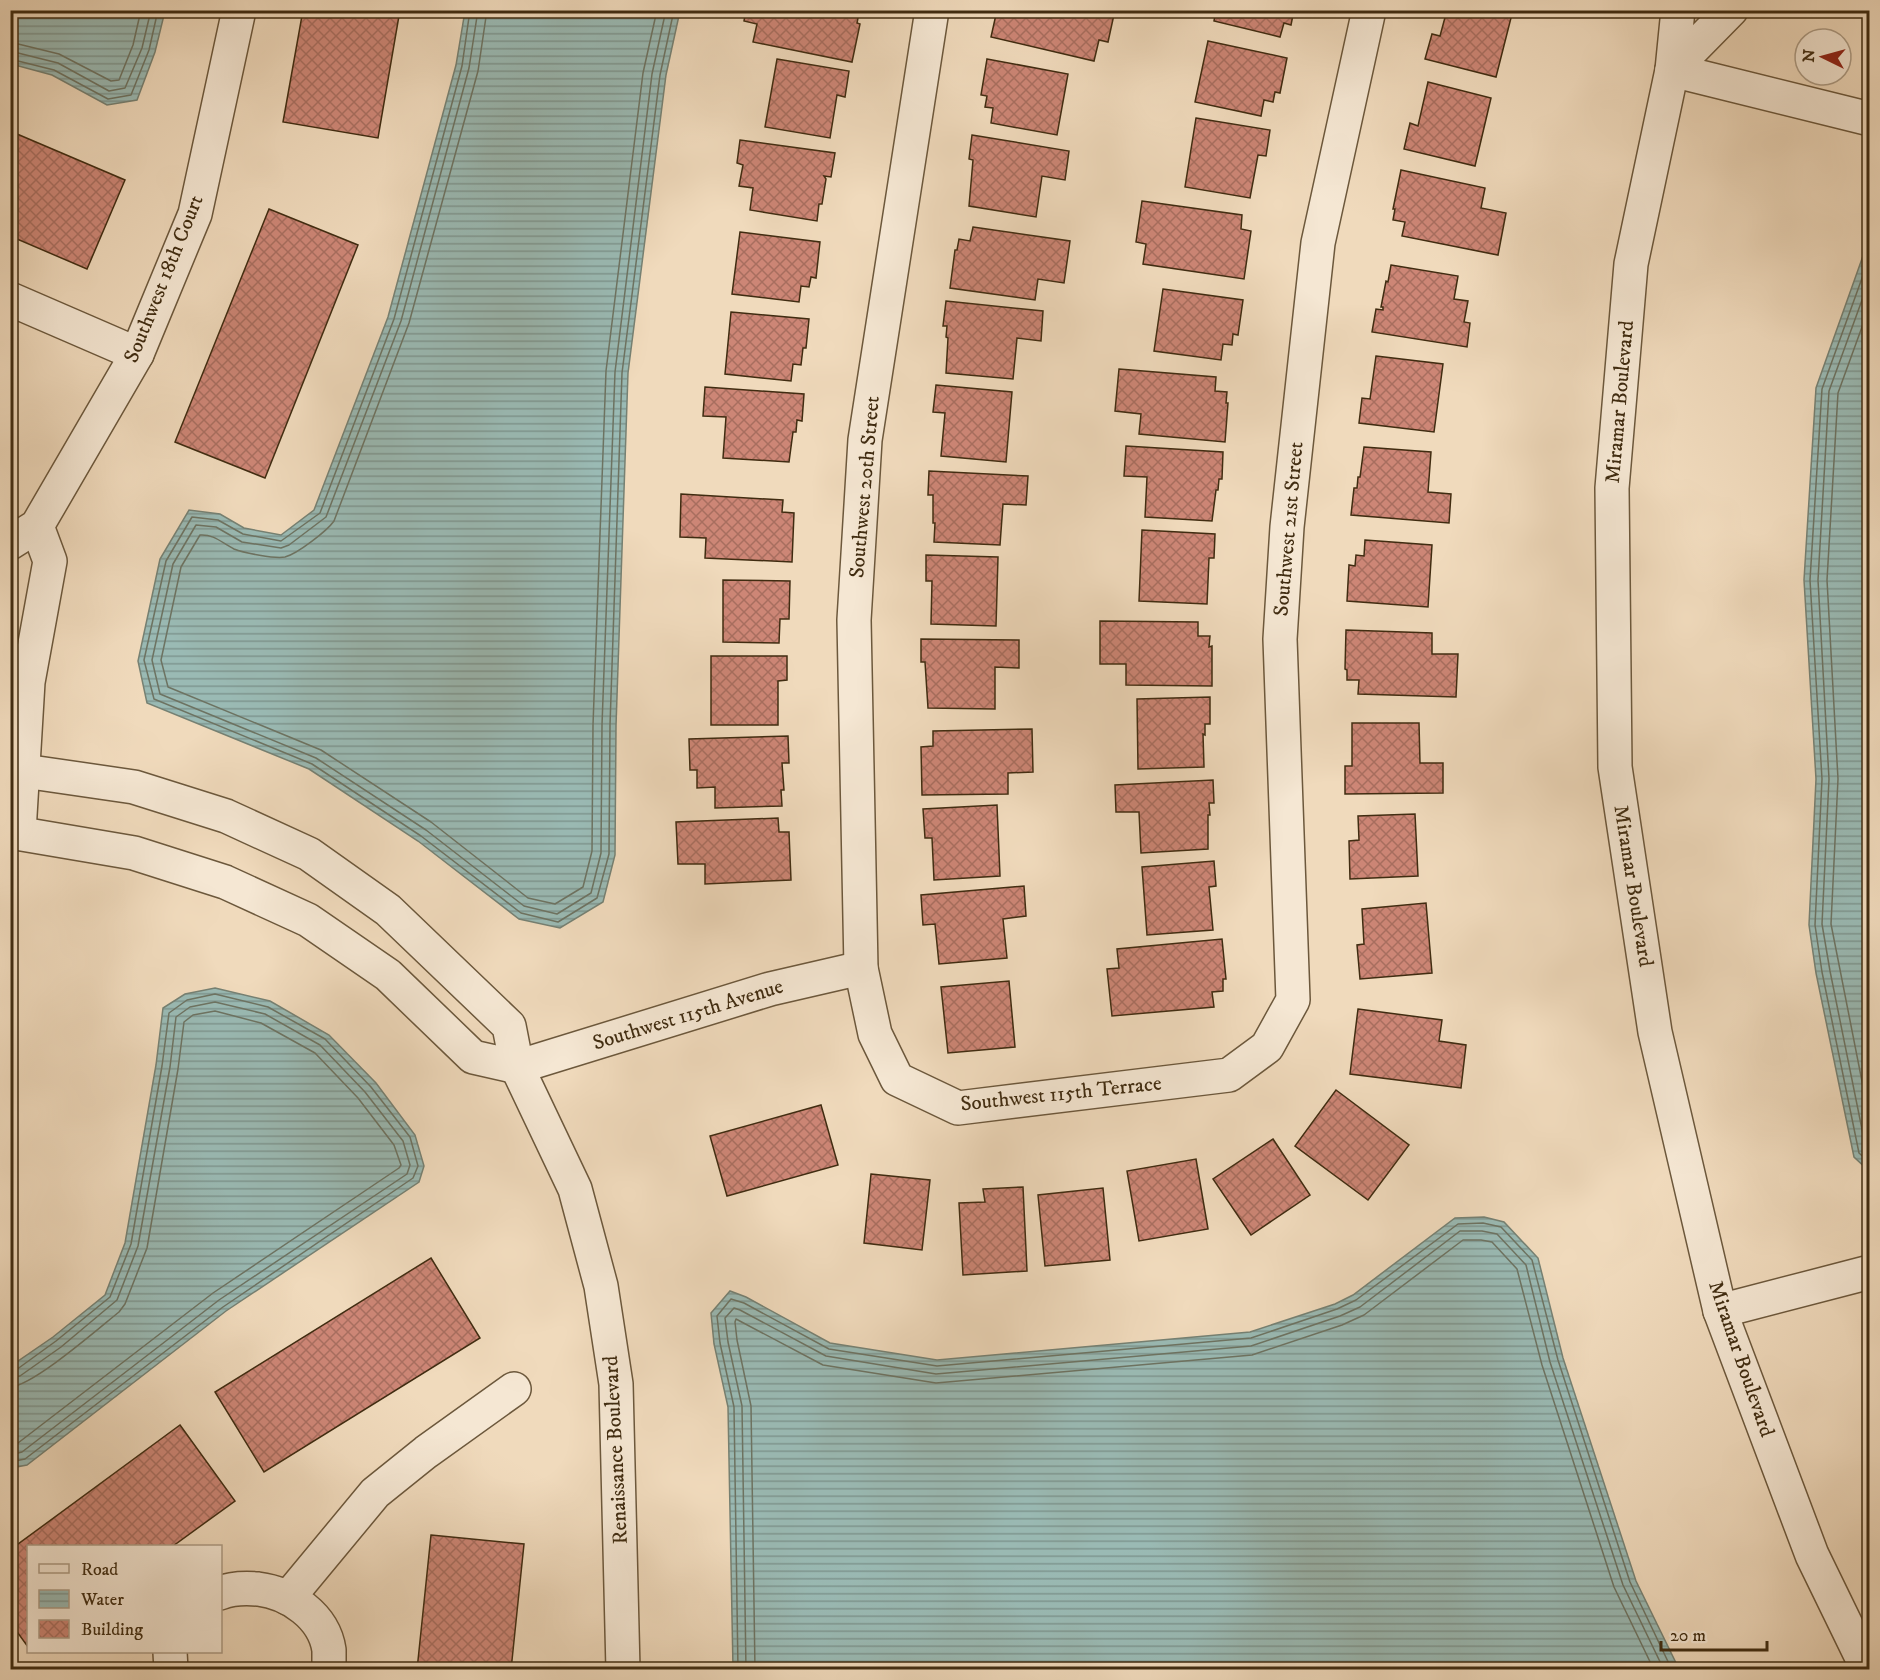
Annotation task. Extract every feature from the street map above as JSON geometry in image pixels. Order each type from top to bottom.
[{"type":"street","name":"Southwest 18th Court","points":[[15,832],[17,769],[28,682],[50,561],[24,535],[138,354],[195,213],[239,10]]},
{"type":"street","name":"Southwest 20th Street","points":[[861,968],[854,620],[866,440],[932,10]]},
{"type":"street","name":"Southwest 21st Street","points":[[1267,1047],[1293,999],[1280,639],[1287,527],[1318,243],[1369,10]]},
{"type":"street","name":"Miramar Boulevard","points":[[1677,10],[1672,70],[1630,264],[1612,488],[1615,767],[1655,1032],[1720,1311],[1812,1555],[1869,1670]]},
{"type":"street","points":[[1672,70],[1731,10]]},
{"type":"street","points":[[1672,70],[1869,119]]},
{"type":"street","points":[[10,299],[138,354]]},
{"type":"street","name":"Renaissance Boulevard","points":[[17,769],[134,787],[226,816],[309,854],[388,910],[509,1026],[517,1067],[575,1189],[601,1286],[616,1384],[623,1670]]},
{"type":"street","points":[[15,832],[134,853],[225,882],[308,920],[388,975],[473,1057],[517,1067]]},
{"type":"street","name":"Southwest 115th Terrace","points":[[861,968],[875,1034],[897,1079],[958,1108],[1229,1075],[1267,1047]]},
{"type":"street","name":"Southwest 115th Avenue","points":[[517,1067],[770,989],[861,968]]},
{"type":"street","points":[[1720,1311],[1869,1272]]},
{"type":"street","points":[[288,1598],[375,1494],[426,1452],[514,1389]]},
{"type":"street","points":[[222,1593],[248,1588],[270,1591],[288,1598],[305,1609],[318,1623],[328,1649],[329,1670]]},
{"type":"street","points":[[170,1653],[171,1670]]},
{"type":"water","points":[[10,11],[165,11],[155,52],[137,100],[107,105],[52,75],[11,64]]},
{"type":"water","points":[[465,11],[680,11],[666,75],[628,373],[616,726],[615,855],[603,902],[560,928],[519,919],[418,841],[309,769],[147,703],[138,661],[160,559],[189,510],[220,514],[244,528],[281,535],[314,510],[388,317],[456,65]]},
{"type":"water","points":[[1869,239],[1869,1171],[1854,1157],[1816,973],[1809,925],[1816,779],[1804,580],[1816,388]]},
{"type":"water","points":[[215,988],[270,1001],[329,1035],[376,1083],[415,1135],[424,1166],[419,1182],[226,1311],[27,1465],[11,1468],[11,1366],[53,1337],[105,1295],[125,1243],[156,1065],[163,1008],[185,994]]},
{"type":"water","points":[[1484,1217],[1504,1222],[1538,1258],[1563,1358],[1636,1581],[1679,1669],[733,1669],[728,1407],[714,1344],[711,1313],[730,1291],[746,1297],[830,1343],[937,1360],[1250,1332],[1335,1304],[1353,1295],[1455,1218]]},
{"type":"building","points":[[303,10],[400,10],[378,138],[283,122]]},
{"type":"building","points":[[746,10],[851,10],[859,13],[857,23],[860,24],[852,62],[753,42],[757,24],[744,21]]},
{"type":"building","points":[[997,10],[1115,10],[1108,42],[1099,40],[1094,61],[991,37]]},
{"type":"building","points":[[1216,10],[1294,10],[1291,25],[1284,23],[1280,37],[1214,21]]},
{"type":"building","points":[[1447,10],[1513,10],[1496,77],[1425,59],[1432,34],[1440,36]]},
{"type":"building","points":[[1208,41],[1287,58],[1280,93],[1275,92],[1273,102],[1264,100],[1261,116],[1195,102]]},
{"type":"building","points":[[777,59],[849,71],[845,97],[837,95],[830,138],[765,127]]},
{"type":"building","points":[[987,59],[1068,74],[1057,135],[991,123],[993,108],[985,107],[987,96],[981,95]]},
{"type":"building","points":[[1428,82],[1491,98],[1475,166],[1404,149],[1410,123],[1418,126]]},
{"type":"building","points":[[1196,118],[1270,130],[1266,156],[1258,155],[1250,198],[1185,187]]},
{"type":"building","points":[[10,131],[125,180],[87,269],[10,236]]},
{"type":"building","points":[[972,135],[1069,151],[1065,180],[1042,176],[1036,217],[969,206],[973,160],[969,159]]},
{"type":"building","points":[[740,140],[835,153],[831,177],[824,176],[826,179],[817,221],[750,210],[753,188],[739,186],[743,165],[737,163]]},
{"type":"building","points":[[1401,170],[1485,188],[1481,208],[1506,213],[1498,255],[1402,236],[1405,222],[1393,220]]},
{"type":"building","points":[[1142,201],[1242,215],[1241,229],[1251,231],[1244,279],[1143,264],[1146,244],[1136,242]]},
{"type":"building","points":[[269,209],[358,245],[265,478],[175,442]]},
{"type":"building","points":[[973,227],[1070,241],[1064,283],[1038,279],[1035,300],[950,288],[955,250],[957,250],[959,239],[970,241]]},
{"type":"building","points":[[740,232],[820,242],[816,278],[811,277],[809,287],[801,286],[799,302],[732,294]]},
{"type":"building","points":[[1391,265],[1458,276],[1454,299],[1468,301],[1464,322],[1470,323],[1467,347],[1372,332],[1376,309],[1383,310],[1381,307]]},
{"type":"building","points":[[1163,289],[1243,300],[1238,335],[1233,334],[1232,345],[1223,344],[1221,360],[1154,351]]},
{"type":"building","points":[[946,301],[1043,311],[1041,341],[1017,338],[1013,379],[946,373],[948,338],[946,337],[947,326],[943,326]]},
{"type":"building","points":[[731,312],[809,319],[806,348],[803,348],[801,365],[793,364],[791,381],[725,374]]},
{"type":"building","points":[[1376,356],[1443,364],[1434,432],[1359,423],[1362,398],[1370,399]]},
{"type":"building","points":[[1119,369],[1216,377],[1215,391],[1227,392],[1225,442],[1139,434],[1141,414],[1115,411]]},
{"type":"building","points":[[10,380],[17,383],[10,398]]},
{"type":"building","points":[[936,385],[1012,392],[1006,462],[941,456],[945,413],[933,412]]},
{"type":"building","points":[[705,387],[804,394],[802,421],[797,420],[796,432],[793,432],[789,462],[723,458],[726,417],[703,416]]},
{"type":"building","points":[[1126,446],[1223,452],[1222,479],[1219,479],[1218,490],[1216,490],[1212,521],[1145,517],[1147,477],[1124,476]]},
{"type":"building","points":[[1364,447],[1431,452],[1428,492],[1451,494],[1449,523],[1351,515],[1354,488],[1357,488],[1358,477],[1360,477]]},
{"type":"building","points":[[929,471],[1028,476],[1026,505],[1003,504],[1000,545],[934,542],[933,495],[928,495]]},
{"type":"building","points":[[681,494],[783,500],[782,512],[794,513],[792,562],[705,558],[706,538],[680,537]]},
{"type":"building","points":[[1142,530],[1215,534],[1214,558],[1209,558],[1207,604],[1139,601]]},
{"type":"building","points":[[1365,540],[1432,545],[1428,607],[1347,601],[1349,565],[1355,566],[1356,555],[1364,556]]},
{"type":"building","points":[[926,555],[998,557],[996,626],[931,624],[932,581],[926,581]]},
{"type":"building","points":[[723,580],[790,581],[789,619],[780,619],[779,643],[723,642]]},
{"type":"building","points":[[1100,621],[1198,622],[1198,636],[1210,636],[1212,686],[1126,685],[1126,664],[1100,664]]},
{"type":"building","points":[[1346,630],[1432,633],[1432,654],[1458,654],[1456,697],[1358,694],[1359,680],[1347,680]]},
{"type":"building","points":[[921,639],[1019,640],[1019,668],[995,667],[995,709],[928,708],[925,662],[921,662]]},
{"type":"building","points":[[711,656],[787,656],[787,680],[778,681],[778,725],[711,725]]},
{"type":"building","points":[[1210,697],[1210,724],[1205,724],[1205,735],[1203,734],[1204,767],[1138,769],[1137,699]]},
{"type":"building","points":[[1352,723],[1419,723],[1420,763],[1443,763],[1443,793],[1345,794],[1345,766],[1352,766]]},
{"type":"building","points":[[1032,729],[1033,772],[1008,773],[1008,794],[922,795],[921,747],[933,746],[933,731]]},
{"type":"building","points":[[788,736],[789,763],[782,763],[784,790],[781,790],[782,806],[715,808],[715,787],[697,788],[697,770],[690,770],[689,739]]},
{"type":"building","points":[[1213,780],[1214,803],[1209,803],[1208,849],[1141,853],[1139,812],[1116,812],[1115,785]]},
{"type":"building","points":[[997,805],[1000,876],[934,880],[932,838],[925,838],[923,809]]},
{"type":"building","points":[[1415,814],[1418,876],[1350,879],[1349,841],[1359,840],[1358,816]]},
{"type":"building","points":[[778,818],[779,832],[789,832],[791,880],[705,884],[705,864],[678,864],[676,822]]},
{"type":"building","points":[[1214,861],[1216,886],[1209,887],[1213,930],[1147,935],[1142,867]]},
{"type":"building","points":[[1024,886],[1026,916],[1003,919],[1007,958],[939,964],[935,924],[923,925],[921,895]]},
{"type":"building","points":[[1426,903],[1432,973],[1360,979],[1357,945],[1364,944],[1362,909]]},
{"type":"building","points":[[1222,939],[1226,979],[1223,979],[1223,991],[1212,992],[1214,1007],[1112,1016],[1107,969],[1119,968],[1117,949]]},
{"type":"building","points":[[1009,981],[1015,1047],[948,1053],[941,987]]},
{"type":"building","points":[[1358,1009],[1442,1020],[1439,1041],[1466,1045],[1461,1088],[1350,1074]]},
{"type":"building","points":[[1336,1090],[1409,1145],[1368,1200],[1295,1146]]},
{"type":"building","points":[[821,1105],[838,1165],[727,1196],[710,1136]]},
{"type":"building","points":[[1273,1139],[1310,1195],[1251,1235],[1213,1179]]},
{"type":"building","points":[[1196,1159],[1208,1229],[1139,1241],[1127,1171]]},
{"type":"building","points":[[871,1174],[930,1180],[922,1250],[864,1243]]},
{"type":"building","points":[[1023,1187],[1027,1271],[963,1275],[959,1203],[985,1202],[983,1189]]},
{"type":"building","points":[[1103,1188],[1110,1260],[1045,1266],[1038,1195]]},
{"type":"building","points":[[431,1258],[480,1338],[264,1472],[215,1392]]},
{"type":"building","points":[[180,1425],[235,1501],[174,1545],[27,1545],[27,1646],[10,1622],[10,1550]]},
{"type":"building","points":[[431,1535],[524,1544],[511,1670],[417,1670]]}]
